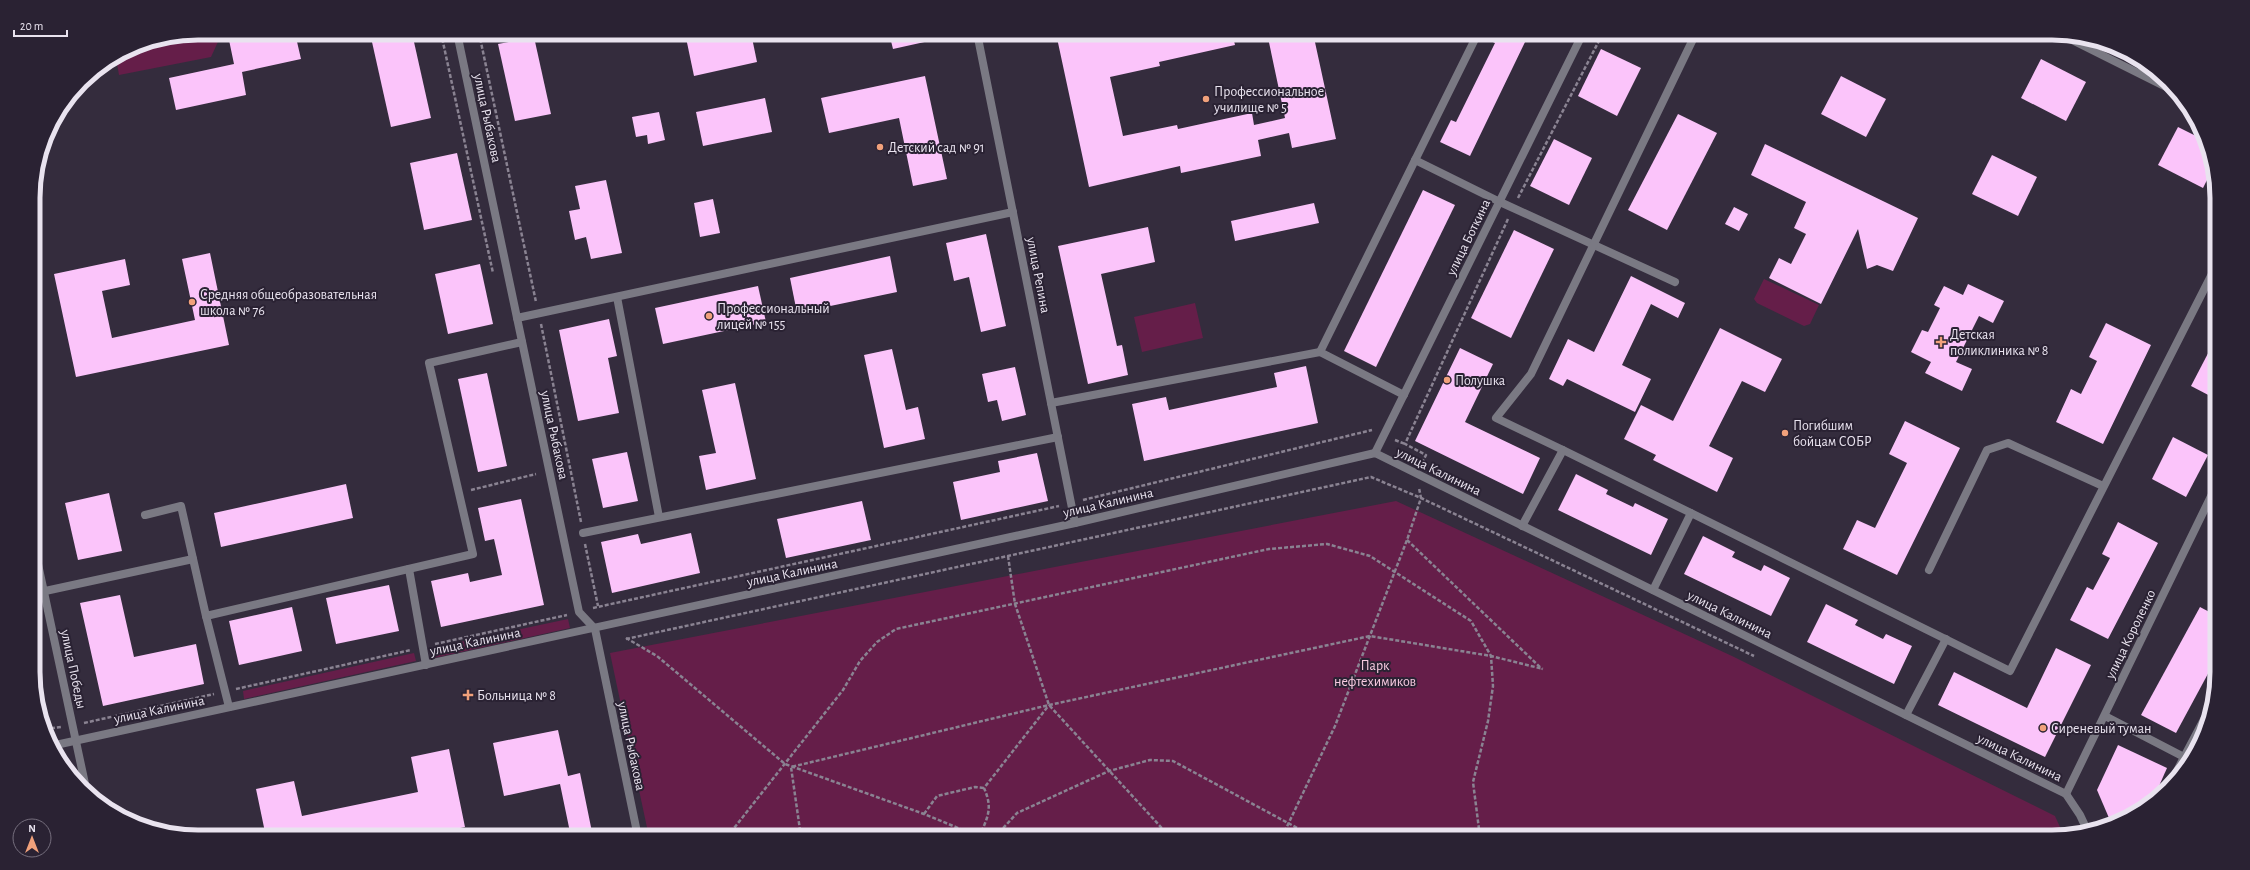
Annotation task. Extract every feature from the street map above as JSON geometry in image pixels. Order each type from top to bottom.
[{"type":"street","name":"улица Рыбакова","points":[[458,40],[579,612],[595,629],[637,830]]},
{"type":"street","name":"улица Репина","points":[[978,40],[1075,523]]},
{"type":"street","points":[[1320,352],[1475,40]]},
{"type":"street","name":"улица Боткина","points":[[1375,453],[1580,40]]},
{"type":"street","points":[[1693,40],[1531,374],[1496,418],[2010,671],[2210,278]]},
{"type":"street","points":[[2075,41],[2164,86]]},
{"type":"street","points":[[1415,160],[1500,202],[1675,282]]},
{"type":"street","points":[[517,318],[1013,212]]},
{"type":"street","points":[[617,297],[659,517]]},
{"type":"street","points":[[206,616],[473,554],[429,364],[522,342]]},
{"type":"street","points":[[1051,403],[1320,352],[1404,394]]},
{"type":"street","points":[[583,533],[1058,437]]},
{"type":"street","points":[[1929,570],[1987,450],[2008,443],[2103,486]]},
{"type":"street","points":[[1522,526],[1563,450]]},
{"type":"street","name":"улица Калинина","points":[[57,744],[595,629],[1075,523],[1375,453],[1416,475],[2066,794],[2080,814],[2086,826]]},
{"type":"street","name":"улица Короленко","points":[[2066,794],[2210,498]]},
{"type":"street","points":[[145,515],[181,506],[206,616],[229,707]]},
{"type":"street","points":[[1653,590],[1690,513]]},
{"type":"street","points":[[40,592],[193,558]]},
{"type":"street","points":[[409,569],[426,665]]},
{"type":"street","name":"улица Победы","points":[[40,592],[85,783]]},
{"type":"street","points":[[1906,715],[1946,639]]},
{"type":"street","points":[[2105,716],[2184,757]]},
{"type":"street","points":[[2182,762],[2202,723]]},
{"type":"path","points":[[1285,830],[1335,726],[1421,498],[1416,475],[1426,455],[1405,444],[1513,208],[1599,40]]},
{"type":"path","points":[[598,606],[1071,503],[1373,430]]},
{"type":"path","points":[[459,493],[536,474]]},
{"type":"path","points":[[626,639],[1371,477],[1421,498],[1758,658]]},
{"type":"path","points":[[791,767],[1050,705],[1370,636],[1491,656],[1543,669],[1406,540]]},
{"type":"path","points":[[733,830],[843,690],[860,661],[877,642],[896,629],[1269,550],[1327,544],[1370,556],[1438,598],[1471,621],[1491,656],[1494,686],[1488,720],[1473,782],[1479,830]]},
{"type":"path","points":[[1008,556],[1015,604],[1050,705],[1164,830]]},
{"type":"path","points":[[96,721],[567,614]]},
{"type":"path","points":[[657,656],[785,764],[924,814],[963,830]]},
{"type":"path","points":[[984,788],[1050,705]]},
{"type":"path","points":[[1001,830],[1017,813],[1109,771],[1150,760],[1173,761],[1302,830]]},
{"type":"path","points":[[791,767],[800,830]]},
{"type":"path","points":[[924,814],[937,796],[975,787],[984,788]]},
{"type":"path","points":[[983,830],[989,813],[989,800],[984,788]]},
{"type":"green space","points":[[219,40],[211,57],[119,75],[117,62],[147,48],[177,41]]},
{"type":"green space","points":[[1764,279],[1819,305],[1810,324],[1804,326],[1757,303],[1754,299]]},
{"type":"green space","points":[[1195,303],[1203,338],[1142,352],[1134,317]]},
{"type":"green space","name":"Парк нефтехимиков","points":[[1396,501],[1732,656],[2055,816],[2061,830],[648,830],[610,653]]},
{"type":"green space","points":[[568,619],[570,628],[434,658],[432,648]]},
{"type":"green space","points":[[414,653],[416,661],[244,699],[243,691]]},
{"type":"building","points":[[229,40],[297,40],[301,59],[242,72],[246,95],[176,110],[169,78],[234,64]]},
{"type":"building","points":[[372,40],[414,40],[431,118],[391,127]]},
{"type":"building","points":[[519,40],[535,40],[551,114],[515,121],[498,44]]},
{"type":"building","points":[[686,40],[752,40],[757,62],[694,76]]},
{"type":"building","points":[[891,40],[934,40],[893,49]]},
{"type":"building","points":[[1057,40],[1234,40],[1235,45],[1159,62],[1160,66],[1110,77],[1123,136],[1177,125],[1178,129],[1252,113],[1254,125],[1285,118],[1268,40],[1315,40],[1336,139],[1292,148],[1289,133],[1258,140],[1261,156],[1181,173],[1180,166],[1089,187]]},
{"type":"building","points":[[1488,40],[1526,40],[1470,156],[1440,142],[1451,120],[1456,122],[1495,43]]},
{"type":"building","points":[[1601,49],[1641,68],[1617,116],[1578,96]]},
{"type":"building","points":[[2041,59],[2086,82],[2066,121],[2021,98]]},
{"type":"building","points":[[925,76],[947,179],[913,186],[899,118],[829,133],[821,98]]},
{"type":"building","points":[[1841,76],[1886,99],[1866,137],[1821,114]]},
{"type":"building","points":[[765,98],[772,132],[703,146],[696,112]]},
{"type":"building","points":[[659,112],[665,140],[648,144],[647,135],[636,137],[632,117]]},
{"type":"building","points":[[1678,114],[1717,133],[1667,230],[1628,210]]},
{"type":"building","points":[[2178,127],[2198,137],[2205,157],[2209,176],[2203,188],[2158,165]]},
{"type":"building","points":[[1554,139],[1592,158],[1569,205],[1530,186]]},
{"type":"building","points":[[1765,144],[1918,218],[1893,271],[1877,265],[1867,269],[1858,229],[1821,304],[1769,278],[1779,258],[1791,264],[1806,234],[1794,228],[1806,202],[1751,175]]},
{"type":"building","points":[[457,153],[472,220],[424,230],[410,163]]},
{"type":"building","points":[[1992,155],[2037,177],[2018,216],[1972,194]]},
{"type":"building","points":[[606,180],[622,253],[591,259],[586,237],[575,240],[569,211],[580,209],[575,186]]},
{"type":"building","points":[[1423,190],[1455,205],[1376,367],[1344,351]]},
{"type":"building","points":[[713,199],[720,233],[700,237],[694,203]]},
{"type":"building","points":[[1314,203],[1319,223],[1235,241],[1231,221]]},
{"type":"building","points":[[1734,207],[1748,214],[1739,231],[1725,224]]},
{"type":"building","points":[[1148,227],[1155,262],[1101,274],[1117,346],[1122,345],[1128,375],[1088,384],[1058,246]]},
{"type":"building","points":[[1514,230],[1554,249],[1511,338],[1471,318]]},
{"type":"building","points":[[986,234],[1006,326],[981,332],[969,277],[954,281],[946,243]]},
{"type":"building","points":[[210,253],[229,345],[76,377],[54,274],[125,259],[130,285],[102,291],[112,338],[195,320],[182,259]]},
{"type":"building","points":[[890,256],[897,292],[797,313],[790,278]]},
{"type":"building","points":[[480,264],[493,324],[448,334],[435,274]]},
{"type":"building","points":[[1631,276],[1685,303],[1678,318],[1651,304],[1622,365],[1651,379],[1635,412],[1567,379],[1563,386],[1549,379],[1568,339],[1594,352]]},
{"type":"building","name":"Детская поликлиника № 8","points":[[1968,284],[2004,301],[1993,323],[1979,316],[1956,362],[1972,369],[1962,391],[1925,373],[1931,362],[1911,352],[1922,330],[1928,332],[1940,308],[1934,305],[1944,286],[1963,295]]},
{"type":"building","points":[[758,286],[766,322],[663,344],[655,308]]},
{"type":"building","points":[[609,319],[617,356],[608,358],[619,413],[578,421],[559,330]]},
{"type":"building","points":[[2106,323],[2151,345],[2103,444],[2056,422],[2071,389],[2081,394],[2097,361],[2089,357]]},
{"type":"building","points":[[1720,328],[1782,359],[1765,392],[1742,381],[1709,446],[1733,458],[1717,492],[1653,460],[1656,455],[1624,439],[1641,405],[1673,421]]},
{"type":"building","points":[[1460,348],[1493,364],[1465,422],[1540,458],[1523,494],[1415,441]]},
{"type":"building","points":[[892,349],[906,410],[918,407],[925,439],[884,448],[864,355]]},
{"type":"building","points":[[2210,350],[2210,396],[2191,386]]},
{"type":"building","points":[[1306,366],[1318,423],[1144,461],[1132,404],[1166,397],[1169,410],[1277,387],[1274,373]]},
{"type":"building","points":[[1015,367],[1026,415],[1002,421],[997,400],[988,402],[982,374]]},
{"type":"building","points":[[487,373],[507,466],[478,472],[458,379]]},
{"type":"building","points":[[735,383],[756,479],[706,490],[699,456],[716,453],[702,390]]},
{"type":"building","points":[[1905,421],[1960,448],[1897,575],[1843,549],[1857,520],[1875,528],[1907,463],[1889,454]]},
{"type":"building","points":[[2173,437],[2208,455],[2186,497],[2152,479]]},
{"type":"building","points":[[627,452],[638,501],[603,508],[592,459]]},
{"type":"building","points":[[1037,453],[1048,501],[961,520],[953,482],[1000,472],[998,461]]},
{"type":"building","points":[[1576,474],[1608,490],[1606,494],[1633,507],[1635,503],[1668,519],[1651,555],[1558,510]]},
{"type":"building","points":[[346,484],[353,518],[221,547],[214,513]]},
{"type":"building","points":[[109,493],[122,551],[78,560],[65,503]]},
{"type":"building","points":[[521,499],[544,605],[441,627],[431,581],[468,573],[470,582],[502,575],[494,539],[485,541],[478,508]]},
{"type":"building","points":[[862,501],[871,540],[786,558],[777,519]]},
{"type":"building","points":[[2118,522],[2158,543],[2108,639],[2070,620],[2087,587],[2093,590],[2110,558],[2102,554]]},
{"type":"building","points":[[691,533],[700,573],[612,593],[601,542],[638,534],[641,544]]},
{"type":"building","points":[[1703,536],[1735,552],[1732,557],[1761,571],[1764,565],[1790,578],[1771,616],[1684,574]]},
{"type":"building","points":[[389,585],[399,631],[336,644],[326,598]]},
{"type":"building","points":[[120,595],[134,657],[196,644],[204,684],[103,706],[80,603]]},
{"type":"building","points":[[1826,604],[1858,620],[1855,625],[1883,639],[1886,634],[1912,646],[1894,684],[1807,642]]},
{"type":"building","points":[[292,607],[302,651],[239,665],[229,621]]},
{"type":"building","points":[[2200,607],[2210,612],[2210,670],[2176,733],[2141,715]]},
{"type":"building","points":[[2056,648],[2091,665],[2045,757],[1938,705],[1954,672],[2027,708]]},
{"type":"building","points":[[558,730],[568,776],[580,773],[592,830],[570,830],[560,784],[504,796],[493,743]]},
{"type":"building","points":[[2118,745],[2167,768],[2157,790],[2131,809],[2109,819],[2097,790]]},
{"type":"building","points":[[449,749],[465,827],[451,830],[265,830],[256,789],[294,781],[302,816],[418,792],[411,757]]},
{"type":"place","name":"Профессиональное училище № 5","points":[[1206,99]]},
{"type":"place","name":"Детский сад № 91","points":[[880,147]]},
{"type":"place","name":"Средняя общеобразовательная школа № 76","points":[[192,302]]},
{"type":"place","name":"Профессиональный лицей № 155","points":[[709,316]]},
{"type":"place","name":"Детская поликлиника № 8","points":[[1941,342]]},
{"type":"place","name":"Полушка","points":[[1447,380]]},
{"type":"place","name":"Погибшим бойцам СОБР","points":[[1785,433]]},
{"type":"place","name":"Больница № 8","points":[[468,695]]},
{"type":"place","name":"Сиреневый туман","points":[[2043,728]]}]
